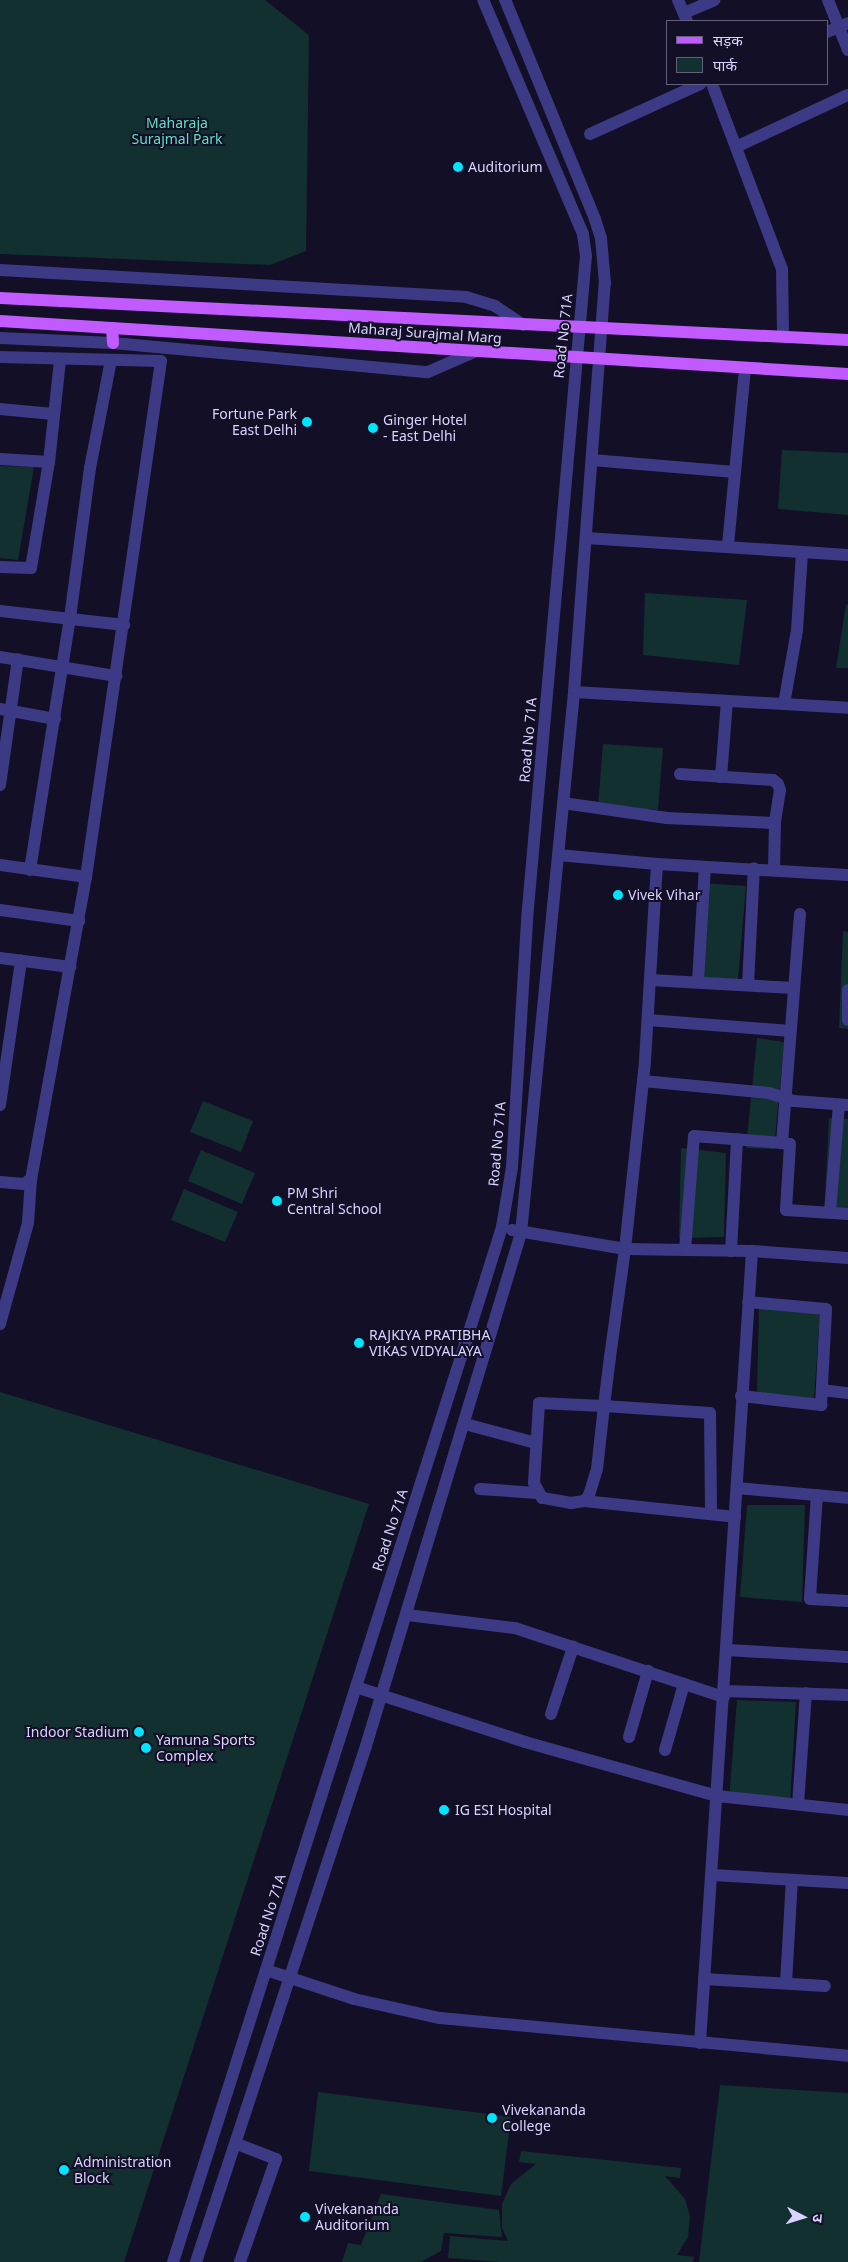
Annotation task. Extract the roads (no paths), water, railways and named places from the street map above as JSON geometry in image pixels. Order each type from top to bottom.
[{"type":"main road","name":"Maharaj Surajmal Marg","points":[[0,298],[578,329],[848,340]]},
{"type":"main road","name":"Maharaj Surajmal Marg","points":[[0,321],[848,374]]},
{"type":"main road","points":[[112,328],[113,343]]},
{"type":"street","points":[[678,0],[686,17],[714,0]]},
{"type":"street","points":[[828,0],[848,50]]},
{"type":"street","points":[[196,2262],[292,1979],[382,1695],[465,1424],[520,1233],[574,692],[598,359],[603,329],[604,283],[601,238],[508,1],[485,6]]},
{"type":"street","name":"Road No 71A","points":[[173,2262],[502,1227],[512,1167],[529,899],[578,329],[586,256],[583,234],[485,6]]},
{"type":"street","points":[[590,134],[698,85]]},
{"type":"street","points":[[712,85],[738,146],[782,269],[783,336]]},
{"type":"street","points":[[738,146],[848,96]]},
{"type":"street","name":"Maharaj Surajmal Marg","points":[[0,270],[466,298],[496,306],[523,325]]},
{"type":"street","points":[[0,338],[113,343],[428,372],[439,370],[476,351]]},
{"type":"street","points":[[0,358],[60,361],[161,361],[124,625],[79,921],[31,1179],[28,1223],[0,1324]]},
{"type":"street","points":[[30,870],[55,719],[90,468],[111,360]]},
{"type":"street","points":[[0,567],[32,568],[49,462],[60,361]]},
{"type":"street","points":[[728,545],[745,368]]},
{"type":"street","points":[[0,409],[53,414]]},
{"type":"street","points":[[0,459],[49,462]]},
{"type":"street","points":[[592,460],[734,472]]},
{"type":"street","points":[[586,538],[728,545],[802,553],[848,555]]},
{"type":"street","points":[[784,704],[797,630],[802,553]]},
{"type":"street","points":[[0,611],[124,625]]},
{"type":"street","points":[[0,657],[116,676]]},
{"type":"street","points":[[0,785],[5,710],[18,659]]},
{"type":"street","points":[[574,692],[848,708]]},
{"type":"street","points":[[721,777],[727,700]]},
{"type":"street","points":[[5,710],[55,719]]},
{"type":"street","points":[[680,774],[773,780],[778,784],[780,803],[775,823],[774,870]]},
{"type":"street","points":[[563,803],[667,818],[775,823]]},
{"type":"street","points":[[558,855],[657,864],[754,868],[848,875]]},
{"type":"street","points":[[584,1501],[589,1496],[597,1469],[625,1249],[643,1081],[657,864]]},
{"type":"street","points":[[0,865],[86,877]]},
{"type":"street","points":[[698,982],[705,866]]},
{"type":"street","points":[[748,985],[754,868]]},
{"type":"street","points":[[0,910],[79,921]]},
{"type":"street","points":[[782,1143],[800,914]]},
{"type":"street","points":[[0,958],[70,967]]},
{"type":"street","points":[[0,1105],[21,961]]},
{"type":"street","points":[[650,980],[794,988]]},
{"type":"street","points":[[848,990],[848,1020]]},
{"type":"street","points":[[648,1020],[791,1031]]},
{"type":"street","points":[[643,1081],[769,1093],[786,1098],[843,1105],[830,1212]]},
{"type":"street","points":[[685,1250],[694,1136],[790,1144],[786,1210],[848,1214]]},
{"type":"street","points":[[731,1251],[737,1140]]},
{"type":"street","points":[[0,1182],[24,1184],[31,1179]]},
{"type":"street","points":[[502,1227],[520,1233],[625,1249],[752,1251],[848,1258]]},
{"type":"street","points":[[700,2043],[752,1251]]},
{"type":"street","points":[[741,1396],[820,1405],[822,1390],[826,1309],[748,1302]]},
{"type":"street","points":[[822,1390],[848,1393]]},
{"type":"street","points":[[711,1514],[710,1412],[539,1403],[534,1483],[537,1493],[542,1498],[554,1501],[584,1501],[735,1517]]},
{"type":"street","points":[[465,1424],[536,1443]]},
{"type":"street","points":[[737,1488],[848,1498]]},
{"type":"street","points":[[480,1489],[537,1493]]},
{"type":"street","points":[[816,1496],[810,1598],[848,1601]]},
{"type":"street","points":[[407,1615],[515,1628],[684,1684],[724,1694],[806,1693],[848,1695]]},
{"type":"street","points":[[551,1714],[573,1647]]},
{"type":"street","points":[[726,1650],[848,1657]]},
{"type":"street","points":[[630,1737],[648,1672]]},
{"type":"street","points":[[665,1750],[684,1684]]},
{"type":"street","points":[[356,1687],[525,1742],[717,1796],[848,1810]]},
{"type":"street","points":[[798,1804],[806,1693]]},
{"type":"street","points":[[712,1875],[848,1884]]},
{"type":"street","points":[[786,1983],[792,1880]]},
{"type":"street","points":[[266,1970],[370,2003],[440,2018],[848,2056]]},
{"type":"street","points":[[704,1979],[825,1986]]},
{"type":"street","points":[[237,2144],[276,2159],[243,2261]]},
{"type":"place","name":"Auditorium","points":[[458,167]]},
{"type":"place","name":"Fortune Park East Delhi","points":[[307,422]]},
{"type":"place","name":"Ginger Hotel - East Delhi","points":[[373,428]]},
{"type":"place","name":"Vivek Vihar","points":[[618,895]]},
{"type":"place","name":"PM Shri Central School","points":[[277,1201]]},
{"type":"place","name":"RAJKIYA PRATIBHA VIKAS VIDYALAYA","points":[[359,1343]]},
{"type":"place","name":"Indoor Stadium","points":[[139,1732]]},
{"type":"place","name":"Yamuna Sports Complex","points":[[146,1748]]},
{"type":"place","name":"IG ESI Hospital","points":[[444,1810]]},
{"type":"place","name":"Vivekananda College","points":[[492,2118]]},
{"type":"place","name":"Administration Block","points":[[64,2170]]},
{"type":"place","name":"Vivekananda Auditorium","points":[[305,2217]]},
{"type":"park label","name":"Maharaja Surajmal Park","points":[[177,132]]}]
